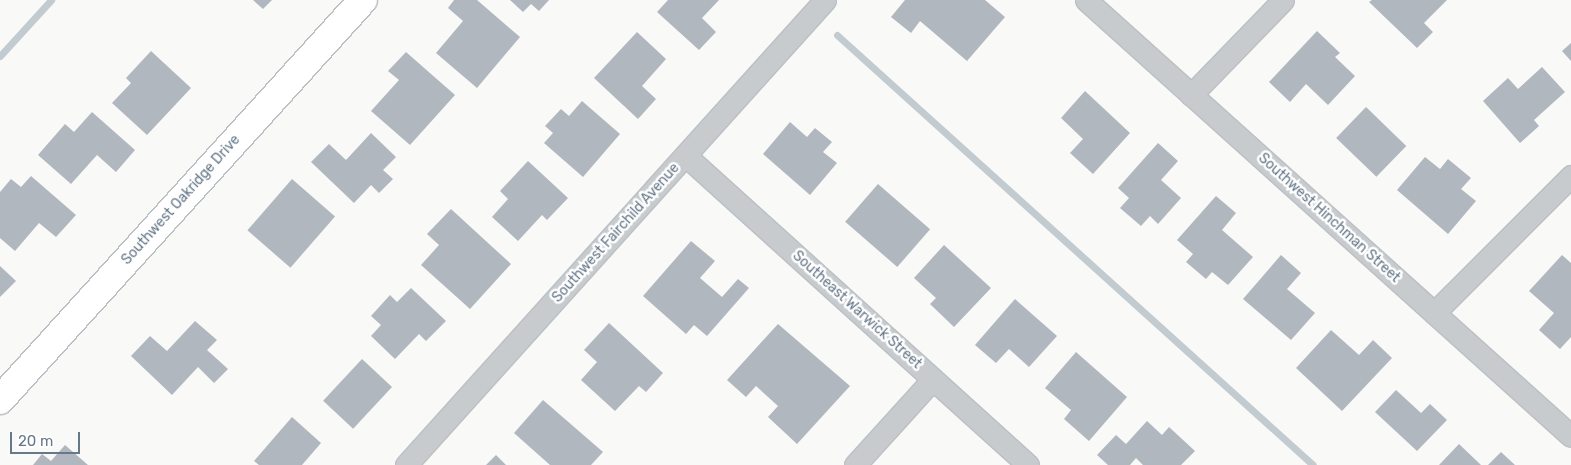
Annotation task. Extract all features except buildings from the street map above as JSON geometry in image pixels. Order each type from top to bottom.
[{"type":"street","name":"Southwest Oakridge Drive","points":[[0,400],[363,0]]},
{"type":"street","name":"Southwest Fairchild Avenue","points":[[406,465],[825,0]]},
{"type":"street","name":"Southwest Hinchman Street","points":[[1086,0],[1571,436]]},
{"type":"street","points":[[1192,95],[1284,0]]},
{"type":"street","name":"Southeast Warwick Street","points":[[686,156],[1028,465]]},
{"type":"street","points":[[1434,313],[1571,176]]},
{"type":"street","points":[[855,465],[933,379]]},
{"type":"waterway","points":[[0,56],[51,0]]},
{"type":"waterway","points":[[837,35],[1313,465]]}]
